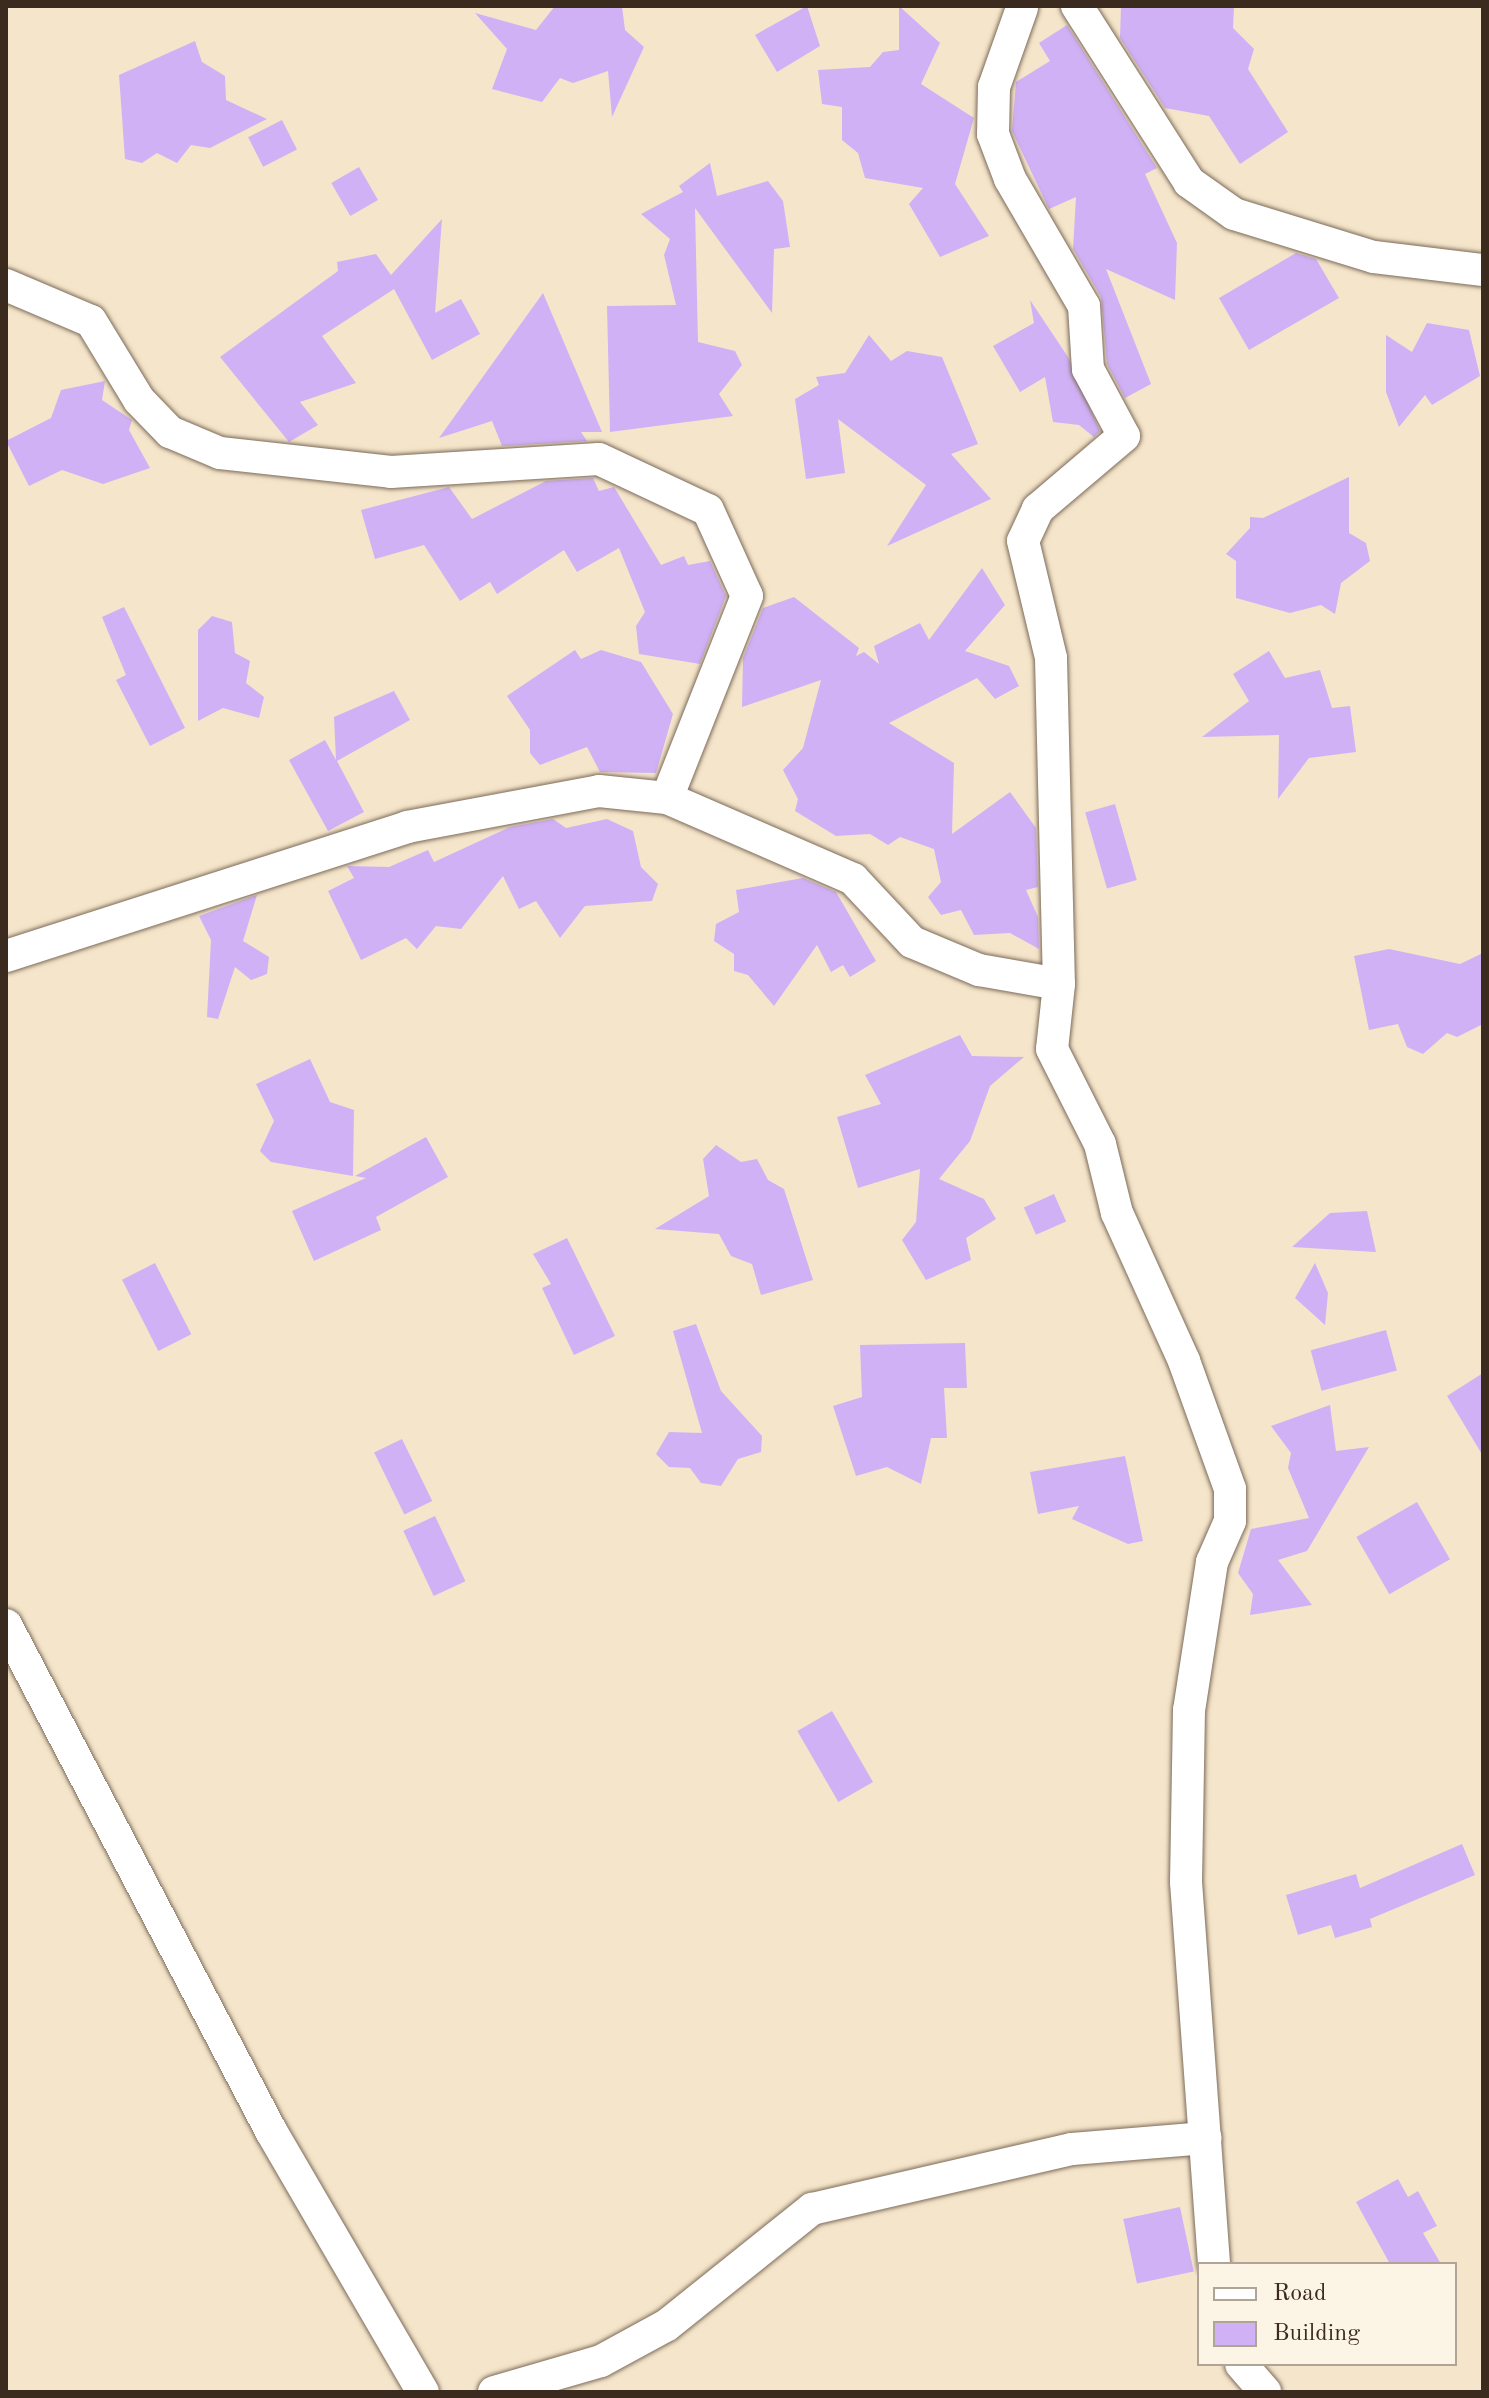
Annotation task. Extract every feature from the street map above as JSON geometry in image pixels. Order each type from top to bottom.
[{"type":"street","points":[[1077,6],[1189,182],[1234,214],[1374,257],[1483,270]]},
{"type":"street","points":[[1026,7],[994,87],[993,134],[1010,179],[1084,306],[1088,369],[1124,436],[1038,509],[1023,541],[1051,658],[1059,984],[1052,1049],[1100,1144],[1117,1213],[1184,1361],[1230,1489],[1230,1521],[1212,1562],[1189,1710],[1186,1882],[1214,2262]]},
{"type":"street","points":[[6,285],[91,321],[139,400],[170,432],[220,453],[391,472],[599,459],[708,510],[747,596],[667,798]]},
{"type":"street","points":[[6,956],[407,827],[571,794],[667,798],[853,879],[912,942],[979,970],[1059,984]]},
{"type":"street","points":[[6,1625],[271,2131],[423,2392]]},
{"type":"street","points":[[494,2392],[601,2361],[667,2325],[812,2209],[1072,2149],[1206,2138]]},
{"type":"street","points":[[1243,2366],[1265,2392]]},
{"type":"building","points":[[555,6],[622,6],[625,30],[644,47],[612,117],[608,71],[573,83],[560,78],[542,102],[492,89],[507,49],[475,13],[536,30]]},
{"type":"building","points":[[807,6],[820,46],[777,72],[755,35]]},
{"type":"building","points":[[899,6],[940,43],[921,84],[974,118],[955,184],[989,236],[940,257],[909,204],[923,188],[865,178],[858,153],[842,140],[842,107],[822,104],[818,70],[870,67],[883,52],[899,50]]},
{"type":"building","points":[[1121,6],[1234,6],[1233,28],[1254,49],[1248,69],[1288,132],[1240,164],[1209,116],[1165,108],[1120,38]]},
{"type":"building","points":[[1067,25],[1157,168],[1145,174],[1177,243],[1175,300],[1106,269],[1151,384],[1125,398],[1107,364],[1101,297],[1073,249],[1076,197],[1049,209],[1012,131],[1016,82],[1050,61],[1039,43]]},
{"type":"building","points":[[195,41],[202,62],[225,76],[226,100],[267,119],[210,148],[191,145],[177,163],[157,153],[142,163],[125,159],[119,75]]},
{"type":"building","points":[[282,120],[297,149],[263,167],[248,137]]},
{"type":"building","points":[[710,163],[717,196],[768,181],[783,201],[790,247],[774,249],[772,313],[695,208],[698,342],[735,351],[742,365],[719,394],[733,416],[610,432],[607,306],[676,305],[664,255],[670,239],[641,214],[683,192],[679,186]]},
{"type":"building","points":[[359,167],[378,200],[350,216],[331,183]]},
{"type":"building","points":[[442,219],[435,313],[461,299],[480,334],[432,360],[394,289],[322,336],[356,383],[300,402],[318,425],[289,442],[220,357],[338,271],[337,262],[376,254],[391,275]]},
{"type":"building","points":[[1296,253],[1316,259],[1339,298],[1249,350],[1219,298]]},
{"type":"building","points":[[543,293],[602,432],[581,432],[587,441],[502,446],[492,421],[439,438]]},
{"type":"building","points":[[1030,300],[1068,357],[1100,431],[1094,437],[1079,425],[1053,422],[1045,377],[1020,392],[993,346],[1034,323]]},
{"type":"building","points":[[1427,323],[1469,330],[1480,376],[1432,405],[1425,395],[1399,427],[1386,392],[1386,335],[1412,352]]},
{"type":"building","points":[[869,335],[891,361],[907,351],[942,357],[978,444],[951,454],[991,499],[887,546],[926,485],[838,419],[845,473],[806,479],[795,399],[819,385],[816,377],[845,373]]},
{"type":"building","points":[[105,381],[102,400],[132,420],[129,430],[150,468],[103,484],[62,470],[29,486],[6,441],[51,418],[61,390]]},
{"type":"building","points":[[1349,477],[1349,533],[1366,543],[1370,561],[1341,583],[1335,614],[1321,605],[1290,613],[1236,598],[1236,561],[1226,554],[1250,528],[1250,517],[1263,518]]},
{"type":"building","points":[[593,478],[599,491],[614,487],[661,565],[684,556],[688,565],[710,561],[726,596],[700,664],[639,654],[636,626],[645,612],[619,548],[577,572],[564,550],[497,594],[490,582],[460,601],[424,545],[375,559],[361,510],[449,487],[472,519],[546,481]]},
{"type":"building","points":[[982,568],[1005,605],[965,651],[1009,666],[1019,686],[995,699],[977,678],[889,723],[954,763],[952,834],[1010,792],[1036,828],[1038,887],[1026,890],[1038,917],[1039,949],[1010,933],[974,935],[961,910],[941,915],[928,897],[941,882],[934,849],[900,837],[888,845],[870,834],[836,836],[795,811],[798,799],[783,770],[803,748],[821,680],[742,707],[743,658],[763,608],[794,597],[859,648],[856,656],[864,652],[879,664],[874,646],[920,623],[929,640]]},
{"type":"building","points":[[124,607],[185,728],[150,746],[116,680],[126,675],[102,617]]},
{"type":"building","points":[[212,616],[232,622],[235,653],[250,661],[246,683],[264,697],[259,718],[223,708],[198,721],[198,630]]},
{"type":"building","points":[[575,650],[581,659],[601,650],[641,662],[673,714],[656,773],[600,772],[587,747],[540,765],[530,753],[530,730],[507,696]]},
{"type":"building","points":[[1269,651],[1285,678],[1320,670],[1332,708],[1350,706],[1356,752],[1309,758],[1278,799],[1279,735],[1202,737],[1249,701],[1233,674]]},
{"type":"building","points":[[394,691],[410,720],[337,761],[364,812],[328,831],[289,760],[325,740],[336,760],[334,717]]},
{"type":"building","points":[[1115,804],[1137,880],[1107,888],[1085,813]]},
{"type":"building","points":[[553,819],[566,828],[607,819],[633,831],[641,867],[658,884],[652,901],[585,906],[560,938],[536,901],[519,909],[503,876],[461,929],[436,926],[417,949],[406,938],[361,960],[328,891],[354,878],[347,866],[389,867],[428,850],[434,862],[510,827]]},
{"type":"building","points":[[803,878],[836,892],[876,961],[850,977],[843,965],[831,972],[817,945],[774,1006],[748,975],[734,971],[734,954],[714,941],[716,924],[739,912],[736,890]]},
{"type":"building","points":[[257,895],[243,941],[269,957],[267,974],[251,980],[235,967],[218,1019],[207,1017],[211,940],[199,916]]},
{"type":"building","points":[[1389,949],[1460,964],[1483,953],[1483,1024],[1457,1037],[1447,1033],[1423,1054],[1407,1047],[1398,1024],[1369,1030],[1354,956]]},
{"type":"building","points":[[960,1035],[972,1056],[1024,1057],[990,1086],[970,1141],[939,1179],[984,1199],[996,1219],[966,1238],[971,1260],[926,1280],[902,1240],[916,1222],[920,1169],[858,1188],[837,1117],[881,1104],[865,1075]]},
{"type":"building","points":[[310,1059],[330,1102],[354,1110],[353,1176],[271,1162],[260,1151],[274,1121],[256,1084]]},
{"type":"building","points":[[426,1137],[448,1177],[376,1217],[381,1230],[314,1261],[292,1211],[366,1178],[355,1176]]},
{"type":"building","points":[[716,1145],[741,1162],[757,1159],[768,1180],[784,1189],[813,1280],[761,1295],[752,1264],[731,1256],[719,1234],[655,1229],[709,1196],[703,1159]]},
{"type":"building","points":[[1054,1194],[1066,1221],[1036,1235],[1024,1207]]},
{"type":"building","points":[[1367,1211],[1376,1252],[1292,1247],[1330,1213]]},
{"type":"building","points":[[567,1238],[615,1336],[574,1355],[542,1288],[551,1284],[533,1254]]},
{"type":"building","points":[[155,1263],[191,1334],[158,1351],[122,1280]]},
{"type":"building","points":[[1315,1263],[1328,1293],[1325,1325],[1295,1298]]},
{"type":"building","points":[[696,1324],[721,1391],[762,1436],[761,1452],[738,1459],[721,1486],[701,1483],[690,1468],[669,1467],[656,1454],[669,1432],[702,1433],[673,1331]]},
{"type":"building","points":[[1386,1330],[1397,1371],[1322,1391],[1311,1350]]},
{"type":"building","points":[[965,1343],[967,1388],[944,1388],[947,1438],[931,1438],[921,1484],[887,1467],[856,1476],[833,1406],[862,1397],[860,1345]]},
{"type":"building","points":[[1483,1373],[1483,1456],[1447,1396]]},
{"type":"building","points":[[1330,1405],[1336,1451],[1369,1447],[1307,1551],[1278,1560],[1312,1605],[1250,1615],[1253,1594],[1238,1573],[1251,1529],[1309,1518],[1288,1468],[1291,1453],[1271,1426]]},
{"type":"building","points":[[402,1439],[432,1501],[404,1515],[374,1453]]},
{"type":"building","points":[[1125,1456],[1143,1541],[1128,1544],[1072,1519],[1079,1506],[1038,1514],[1030,1472]]},
{"type":"building","points":[[1417,1502],[1450,1559],[1389,1594],[1356,1537]]},
{"type":"building","points":[[435,1516],[465,1581],[434,1596],[403,1531]]},
{"type":"building","points":[[832,1711],[873,1782],[838,1802],[797,1731]]},
{"type":"building","points":[[1462,1844],[1475,1875],[1370,1919],[1372,1927],[1335,1938],[1331,1925],[1298,1935],[1286,1895],[1356,1874],[1360,1888]]},
{"type":"building","points":[[1398,2179],[1408,2197],[1418,2191],[1437,2226],[1423,2233],[1440,2262],[1389,2262],[1356,2202]]},
{"type":"building","points":[[1180,2207],[1194,2272],[1137,2284],[1123,2219]]}]
